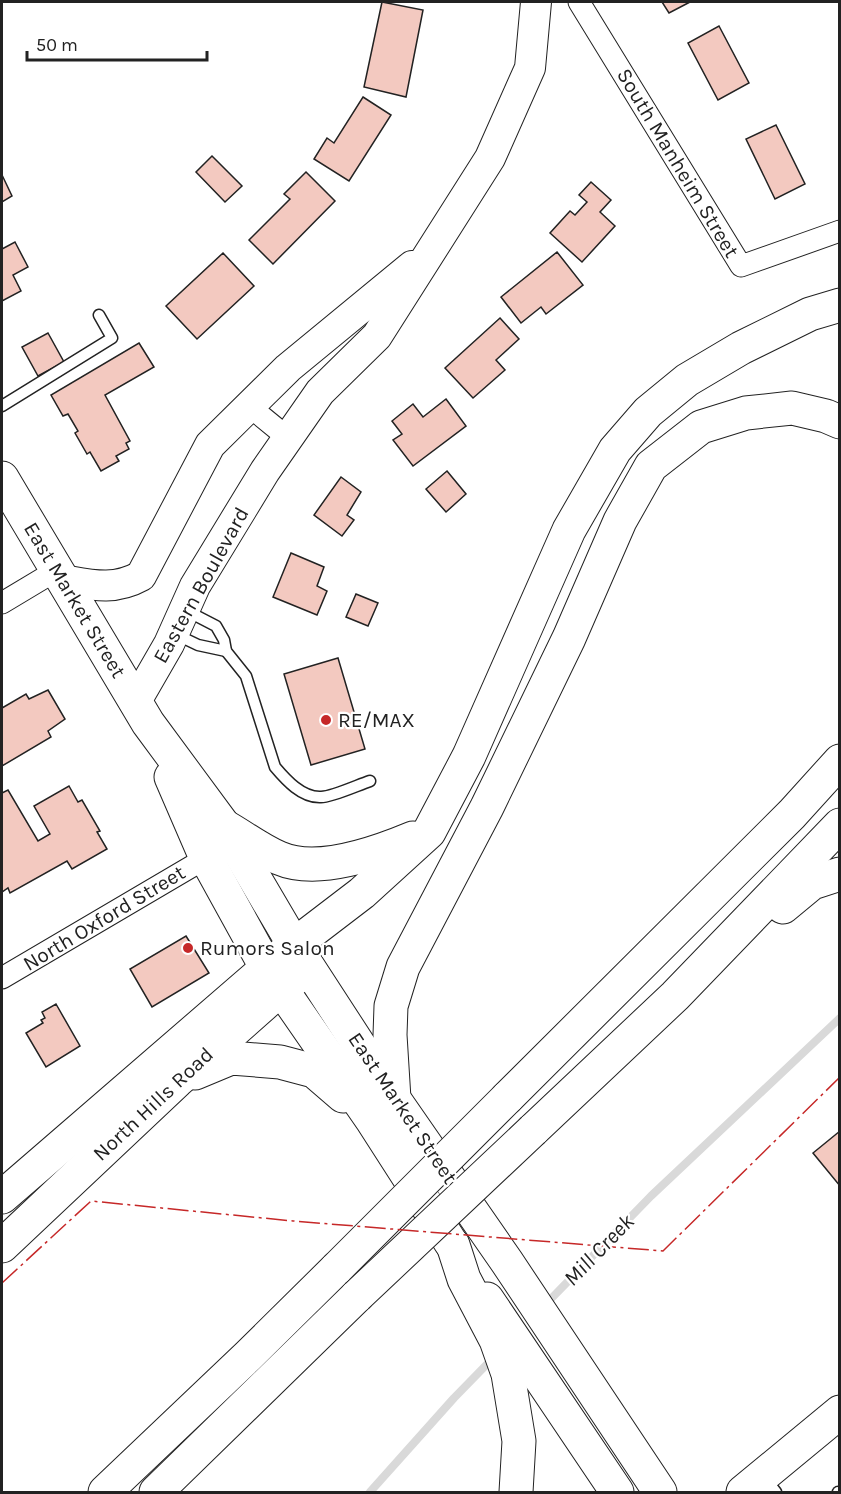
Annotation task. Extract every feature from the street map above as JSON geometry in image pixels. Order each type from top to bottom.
[{"type":"main road","name":"North Hills Road","points":[[2,1197],[302,957],[362,893],[429,832],[469,756],[569,530],[615,450],[648,412],[687,381],[741,348],[810,314],[840,305]]},
{"type":"main road","points":[[177,1081],[231,1058],[280,1062],[314,1071],[383,1109],[391,1006],[404,967],[488,807],[569,638],[620,521],[651,466],[701,427],[746,413],[792,408],[826,416],[840,422]]},
{"type":"main road","name":"East Market Street","points":[[2,478],[142,713],[224,826],[302,957],[518,1367],[617,1492]]},
{"type":"main road","name":"East Market Street","points":[[142,713],[206,858],[274,978],[507,1262],[660,1492]]},
{"type":"main road","points":[[105,1492],[248,1356],[792,814],[840,761]]},
{"type":"main road","points":[[156,1492],[357,1296],[675,996],[840,825]]},
{"type":"main road","points":[[224,826],[280,859],[305,865],[327,864],[387,849],[429,832]]},
{"type":"main road","points":[[675,996],[812,883],[840,874]]},
{"type":"main road","name":"North Hills Road","points":[[2,1246],[177,1081],[274,978]]},
{"type":"main road","points":[[453,1245],[464,1279],[496,1340],[518,1367],[519,1441],[516,1492]]},
{"type":"main road","points":[[760,1487],[840,1412]]},
{"type":"main road","points":[[182,1492],[217,1433]]},
{"type":"street","name":"Eastern Boulevard","points":[[142,713],[195,586],[265,471],[320,392],[377,336],[490,158],[530,68],[536,2]]},
{"type":"street","name":"South Manheim Street","points":[[579,2],[741,266],[840,231]]},
{"type":"street","name":"Eastern Boulevard","points":[[60,575],[91,585],[128,584],[141,576],[210,445],[288,368],[433,248]]},
{"type":"street","points":[[249,406],[288,438]]},
{"type":"street","points":[[2,603],[60,575]]},
{"type":"street","name":"North Oxford Street","points":[[2,978],[206,858]]},
{"type":"lane","points":[[2,406],[112,338],[99,315]]},
{"type":"lane","points":[[179,621],[198,645],[226,651]]},
{"type":"lane","points":[[179,621],[216,626],[224,640],[226,651],[246,676],[275,767],[299,791],[320,797],[370,781]]},
{"type":"building","points":[[382,2],[423,10],[406,97],[364,87]]},
{"type":"building","points":[[662,2],[690,2],[669,13]]},
{"type":"building","points":[[719,26],[749,83],[718,100],[688,43]]},
{"type":"building","points":[[363,97],[391,115],[349,181],[314,159],[327,138],[334,143]]},
{"type":"building","points":[[776,125],[805,184],[775,199],[746,139]]},
{"type":"building","points":[[212,156],[242,186],[225,202],[196,172]]},
{"type":"building","points":[[306,172],[335,201],[273,264],[249,240],[290,199],[284,194]]},
{"type":"building","points":[[2,175],[12,196],[2,202]]},
{"type":"building","points":[[591,182],[611,200],[600,212],[615,226],[582,262],[550,233],[570,211],[575,215],[587,202],[579,195]]},
{"type":"building","points":[[15,242],[28,267],[13,275],[21,291],[2,301],[2,249]]},
{"type":"building","points":[[557,252],[583,285],[546,314],[541,307],[521,323],[501,297]]},
{"type":"building","points":[[223,253],[254,286],[197,339],[166,306]]},
{"type":"building","points":[[500,318],[519,339],[496,360],[505,370],[473,398],[445,368]]},
{"type":"building","points":[[48,333],[64,362],[38,376],[22,347]]},
{"type":"building","points":[[139,343],[154,367],[105,395],[130,441],[126,443],[129,449],[116,456],[119,461],[101,471],[90,452],[87,454],[75,433],[78,431],[68,414],[63,416],[51,395]]},
{"type":"building","points":[[446,399],[466,426],[413,466],[393,440],[402,434],[392,421],[413,404],[423,417]]},
{"type":"building","points":[[447,471],[466,494],[446,512],[426,489]]},
{"type":"building","points":[[341,477],[361,492],[347,515],[354,520],[342,536],[314,515]]},
{"type":"building","points":[[291,553],[324,567],[317,586],[327,591],[317,615],[273,597]]},
{"type":"building","points":[[356,594],[378,603],[368,626],[346,617]]},
{"type":"building","name":"RE/MAX","points":[[338,658],[365,749],[311,765],[284,674]]},
{"type":"building","points":[[48,690],[65,719],[48,731],[51,737],[2,766],[2,708],[26,694],[29,699]]},
{"type":"building","points":[[69,786],[78,802],[82,800],[100,831],[97,832],[107,849],[72,869],[67,861],[10,893],[8,888],[2,892],[2,793],[8,790],[38,841],[50,834],[34,806]]},
{"type":"building","points":[[186,936],[209,973],[152,1007],[130,969]]},
{"type":"building","points":[[56,1004],[80,1046],[46,1067],[26,1033],[43,1023],[41,1020],[45,1018],[42,1012]]},
{"type":"building","points":[[840,1131],[840,1186],[813,1153]]},
{"type":"waterway","name":"Mill Creek","points":[[544,1306],[651,1196],[840,1018]]},
{"type":"waterway","name":"Mill Creek","points":[[370,1492],[494,1357]]},
{"type":"power","points":[[2,1283],[91,1201],[293,1221],[663,1251],[840,1077]]},
{"type":"place","name":"RE/MAX","points":[[326,720]]},
{"type":"place","name":"Rumors Salon","points":[[188,948]]}]
